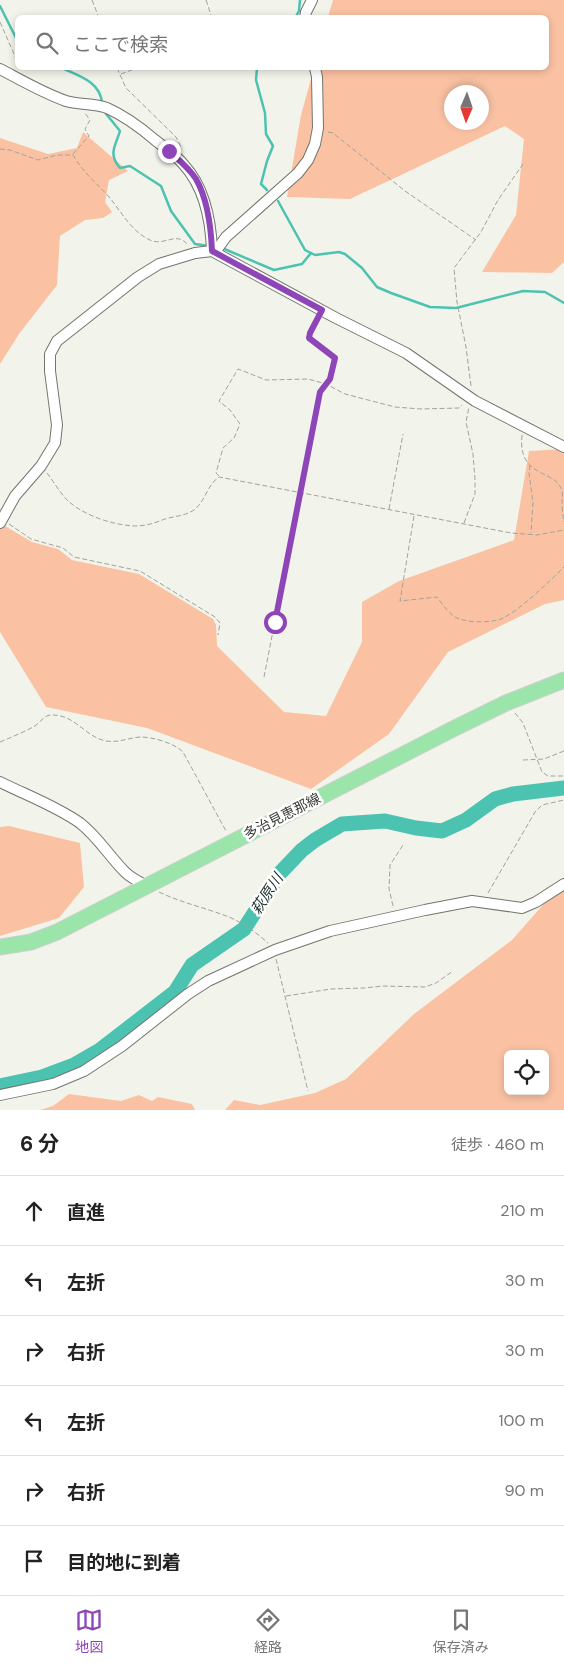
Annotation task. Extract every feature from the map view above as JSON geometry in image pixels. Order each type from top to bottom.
[{"type":"main road","name":"多治見恵那線","points":[[0,947],[31,942],[57,932],[506,703],[564,680]]},
{"type":"street","points":[[306,15],[312,0]]},
{"type":"street","points":[[0,69],[67,102],[104,107],[139,126],[184,164],[196,180],[203,196],[214,252]]},
{"type":"street","points":[[214,252],[226,237],[298,173],[308,160],[315,144],[318,128],[315,70]]},
{"type":"street","points":[[1,521],[15,496],[41,466],[55,443],[57,425],[50,371],[50,354],[57,341],[138,277],[159,264],[195,253],[214,252],[406,353],[469,397],[564,447]]},
{"type":"street","points":[[0,782],[79,822],[98,840],[124,871],[148,886]]},
{"type":"street","points":[[0,1095],[53,1084],[84,1071],[122,1046],[188,994],[208,981],[275,950],[330,931],[472,901],[522,908],[536,902],[564,884]]},
{"type":"path","points":[[92,0],[98,15]]},
{"type":"path","points":[[206,0],[211,15]]},
{"type":"path","points":[[0,22],[15,56]]},
{"type":"path","points":[[118,70],[126,88],[176,137],[183,151]]},
{"type":"path","points":[[120,74],[131,70]]},
{"type":"path","points":[[0,148],[38,160],[57,155],[73,155],[89,136],[85,129],[90,120],[85,114],[89,104]]},
{"type":"path","points":[[318,128],[333,133],[405,191],[476,240]]},
{"type":"path","points":[[73,155],[88,177],[110,197],[129,223],[142,235],[152,241],[163,242],[177,237],[184,240],[195,253]]},
{"type":"path","points":[[464,524],[475,494],[475,479],[473,454],[466,422],[471,388],[466,347],[457,302],[454,268],[476,240],[498,200],[523,164]]},
{"type":"path","points":[[264,677],[320,392],[330,379],[335,358],[309,338],[322,310]]},
{"type":"path","points":[[219,477],[216,472],[223,448],[234,438],[240,424],[230,410],[218,401],[238,369],[266,380],[308,379],[326,384],[345,394],[395,407],[421,409],[459,408],[469,397]]},
{"type":"path","points":[[524,425],[521,447],[530,466],[558,483],[562,491],[564,522]]},
{"type":"path","points":[[388,510],[403,434]]},
{"type":"path","points":[[41,466],[66,499],[77,508],[95,517],[136,526],[154,524],[187,514],[197,508],[214,481],[219,477],[512,533],[530,534],[564,530]]},
{"type":"path","points":[[530,466],[529,473],[533,503],[530,534]]},
{"type":"path","points":[[414,514],[400,601],[436,597],[446,610],[457,618],[476,622],[501,619],[521,605],[564,566]]},
{"type":"path","points":[[1,521],[31,539],[63,548],[74,557],[140,571],[215,618],[220,623],[218,635]]},
{"type":"path","points":[[506,703],[523,723],[542,772],[548,776],[564,776]]},
{"type":"path","points":[[0,742],[36,725],[48,715],[52,715],[70,719],[90,734],[104,741],[120,742],[138,737],[150,738],[178,747],[183,752],[232,842]]},
{"type":"path","points":[[523,760],[544,759],[564,751]]},
{"type":"path","points":[[484,903],[535,812],[542,806],[564,800]]},
{"type":"path","points":[[395,917],[390,889],[390,866],[403,845]]},
{"type":"path","points":[[148,886],[169,897],[230,918],[257,934],[275,950],[308,1091]]},
{"type":"path","points":[[286,996],[331,989],[383,986],[425,987],[436,983],[453,971]]},
{"type":"shaded area","points":[[333,0],[564,0],[564,262],[552,273],[482,272],[516,215],[524,139],[505,126],[350,199],[287,197],[301,115],[313,70],[549,70],[549,15],[329,15]]},
{"type":"shaded area","points":[[83,132],[128,171],[109,180],[105,202],[112,212],[103,218],[85,220],[60,236],[57,285],[19,334],[0,364],[0,138],[48,154],[77,148]]},
{"type":"shaded area","points":[[564,449],[564,600],[545,604],[448,652],[389,734],[311,789],[147,728],[46,707],[0,632],[0,523],[32,542],[58,549],[72,560],[139,574],[213,619],[216,625],[217,646],[284,712],[326,716],[362,642],[362,602],[399,581],[514,540],[529,451]]},
{"type":"shaded area","points":[[9,826],[80,843],[84,887],[59,918],[0,936],[0,827]]},
{"type":"shaded area","points":[[564,881],[564,1110],[225,1110],[234,1100],[260,1105],[315,1093],[346,1079],[414,1014],[512,940]]},
{"type":"shaded area","points":[[69,1094],[121,1101],[139,1095],[152,1101],[158,1097],[192,1104],[195,1110],[40,1110],[53,1106]]},
{"type":"waterway","points":[[297,15],[300,0]]},
{"type":"waterway","points":[[0,6],[15,36]]},
{"type":"waterway","points":[[66,70],[93,84],[102,102]]},
{"type":"waterway","points":[[257,70],[256,80],[265,113],[266,134],[273,146],[261,184],[267,190]]},
{"type":"waterway","points":[[103,110],[120,131],[113,154],[116,163],[120,168],[130,166],[161,186],[171,211],[195,244],[209,246]]},
{"type":"waterway","points":[[278,201],[305,250],[315,255],[339,252],[345,254],[362,268],[377,287],[430,307],[456,308],[523,291],[545,292],[564,303]]},
{"type":"waterway","points":[[222,248],[274,270],[302,264],[311,253]]},
{"type":"waterway","name":"萩原川","points":[[0,1086],[42,1077],[74,1065],[100,1050],[175,992],[192,965],[244,929],[280,873],[302,850],[342,824],[385,821],[416,828],[442,831],[466,820],[495,799],[513,794],[564,788]]},
{"type":"route","points":[[169,151],[184,164],[196,180],[203,196],[212,238],[212,251],[322,310],[309,338],[335,358],[330,379],[320,392],[275,622]]}]
